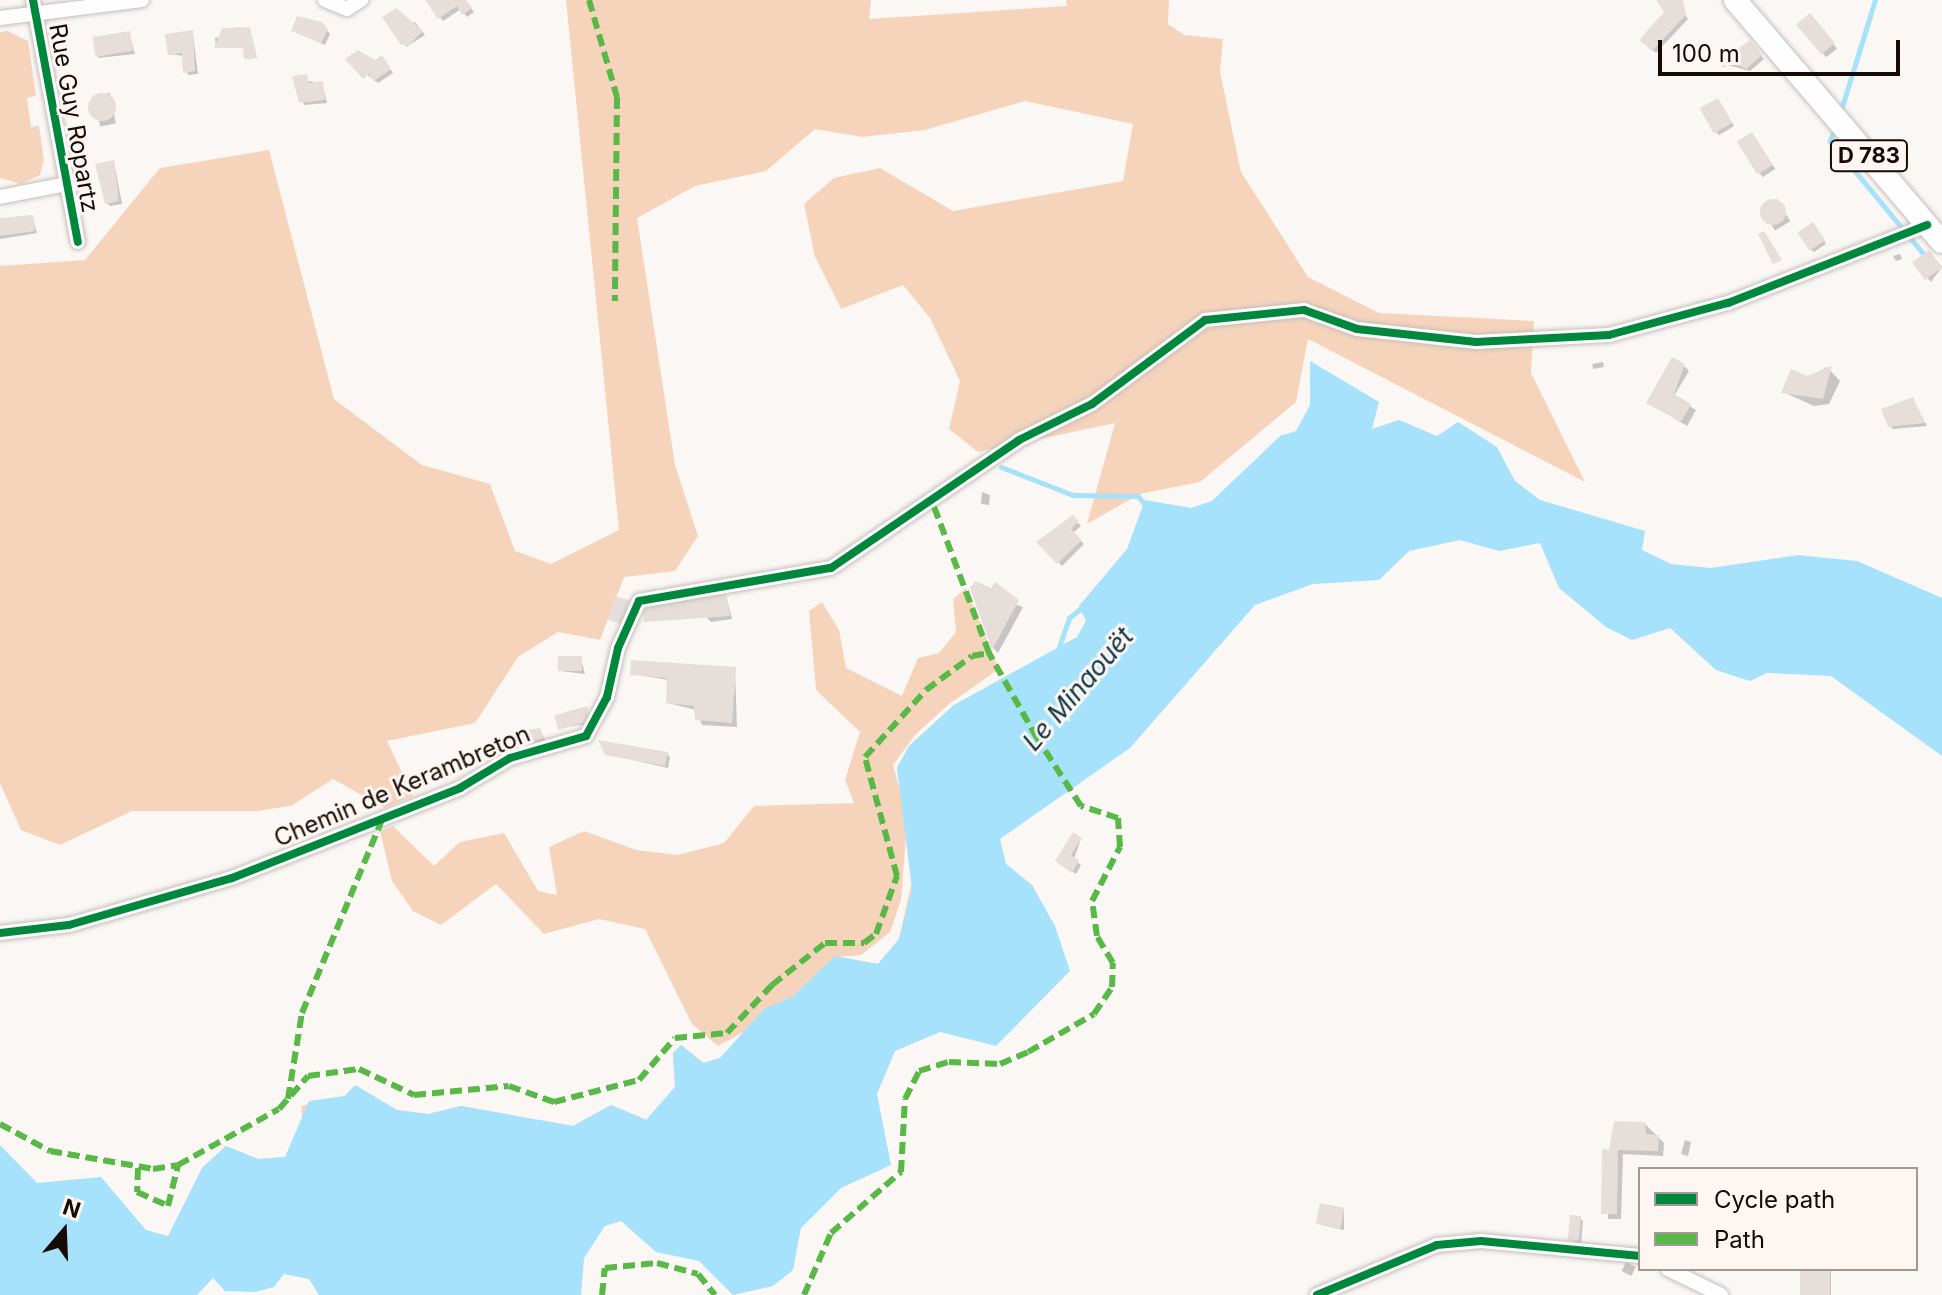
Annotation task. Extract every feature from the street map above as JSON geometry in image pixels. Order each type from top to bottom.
[{"type":"main road","name":"D 783","points":[[1735,0],[1935,234]]},
{"type":"street","points":[[0,18],[34,6],[142,0]]},
{"type":"street","points":[[325,0],[347,9],[361,0]]},
{"type":"street","name":"Rue Guy Ropartz","points":[[34,6],[62,185],[78,242]]},
{"type":"street","points":[[0,197],[62,185]]},
{"type":"street","name":"Chemin de Kerambreton","points":[[0,933],[69,925],[232,878],[460,788],[510,758],[586,736],[607,697],[618,648],[639,601],[831,568],[1019,440],[1092,404],[1205,320],[1304,310],[1357,329],[1476,342],[1609,335],[1728,303],[1935,234]]},
{"type":"street","points":[[1317,1295],[1437,1245],[1481,1241],[1638,1256]]},
{"type":"street","points":[[1672,1271],[1721,1295]]},
{"type":"shaded area","points":[[566,0],[871,0],[869,19],[1067,6],[1066,0],[1169,0],[1168,24],[1184,35],[1223,39],[1220,72],[1241,172],[1308,277],[1379,313],[1534,321],[1531,373],[1585,482],[1308,339],[1296,402],[1200,482],[1140,494],[1087,524],[1115,423],[978,452],[949,429],[960,381],[930,318],[903,285],[841,309],[815,257],[804,204],[834,178],[880,168],[953,211],[1123,181],[1133,124],[1025,101],[925,130],[862,137],[815,129],[766,171],[695,186],[637,218],[675,465],[698,536],[675,571],[624,577],[600,640],[558,632],[518,657],[475,723],[387,741],[413,796],[385,808],[333,779],[291,806],[256,811],[132,811],[60,845],[21,830],[0,783],[0,266],[85,260],[160,168],[269,150],[334,399],[422,465],[490,484],[515,551],[551,564],[619,530]]},
{"type":"shaded area","points":[[8,31],[28,41],[36,96],[27,98],[31,127],[39,126],[44,160],[40,175],[21,184],[0,178],[0,32]]},
{"type":"shaded area","points":[[966,588],[999,669],[949,704],[915,735],[893,765],[901,794],[897,768],[909,746],[954,705],[926,932],[667,1137],[183,1216],[202,1168],[226,1146],[258,1159],[285,1157],[303,1126],[301,1106],[345,1096],[355,1085],[397,1110],[428,1114],[461,1106],[573,1126],[611,1105],[647,1120],[675,1087],[673,1053],[681,1045],[704,1063],[720,1058],[749,1029],[718,1046],[692,1024],[645,929],[599,919],[544,934],[496,884],[441,925],[413,911],[392,881],[380,831],[393,826],[434,866],[460,842],[504,833],[538,891],[557,895],[549,847],[584,831],[636,850],[678,855],[724,843],[754,806],[854,803],[845,780],[860,732],[816,690],[809,611],[822,602],[839,630],[846,668],[902,696],[918,658],[939,653],[956,632],[953,599]],"holes":[[[907,823],[915,867],[899,939],[878,964],[838,957],[861,955],[890,932],[901,900]]]},
{"type":"water","name":"Le Minaouët","points":[[1310,361],[1379,402],[1372,429],[1399,420],[1437,436],[1458,422],[1497,447],[1515,481],[1540,500],[1645,531],[1642,550],[1671,564],[1711,568],[1798,555],[1857,561],[1942,598],[1942,756],[1831,676],[1767,673],[1750,681],[1716,670],[1670,628],[1632,640],[1606,627],[1559,588],[1540,543],[1499,551],[1460,540],[1409,551],[1379,580],[1313,584],[1255,605],[1130,748],[1000,839],[1006,864],[1032,885],[1055,926],[1070,971],[996,1046],[940,1032],[895,1051],[877,1094],[891,1165],[841,1188],[801,1228],[793,1270],[773,1286],[733,1295],[699,1261],[656,1252],[621,1221],[605,1226],[584,1258],[581,1295],[319,1295],[309,1279],[284,1274],[274,1287],[255,1292],[225,1291],[213,1278],[197,1295],[0,1295],[0,1145],[37,1183],[101,1177],[146,1230],[168,1236],[202,1168],[226,1146],[258,1159],[285,1157],[309,1101],[345,1096],[355,1085],[397,1110],[428,1114],[461,1106],[573,1126],[611,1105],[646,1120],[675,1087],[673,1053],[681,1045],[703,1063],[720,1058],[764,1009],[792,997],[835,956],[878,964],[899,939],[912,889],[897,768],[909,746],[954,705],[1077,637],[1086,621],[1079,606],[1127,549],[1145,500],[1191,508],[1212,501],[1280,436],[1296,431],[1310,405]]},
{"type":"building","points":[[425,0],[466,0],[472,8],[462,15],[457,6],[438,19]]},
{"type":"building","points":[[1656,0],[1683,0],[1686,15],[1652,51],[1639,40],[1664,12]]},
{"type":"building","points":[[396,8],[423,31],[409,45],[401,45],[382,17]]},
{"type":"building","points":[[1810,13],[1835,43],[1821,54],[1796,25]]},
{"type":"building","points":[[297,16],[322,22],[328,29],[321,43],[291,31]]},
{"type":"building","points":[[250,27],[257,58],[244,59],[243,48],[214,48],[222,28]]},
{"type":"building","points":[[193,30],[195,71],[183,73],[182,53],[168,55],[165,34]]},
{"type":"building","points":[[130,31],[133,51],[96,57],[92,37]]},
{"type":"building","points":[[1750,40],[1762,55],[1746,69],[1732,61],[1723,68],[1719,62]]},
{"type":"building","points":[[358,50],[375,60],[382,55],[391,69],[374,81],[369,74],[363,79],[345,59]]},
{"type":"building","points":[[307,74],[309,83],[323,81],[325,100],[299,103],[292,76]]},
{"type":"building","points":[[102,93],[112,97],[116,107],[112,117],[102,121],[92,117],[88,107],[92,97]]},
{"type":"building","points":[[1718,98],[1732,123],[1714,134],[1700,108]]},
{"type":"building","points":[[1752,132],[1773,165],[1757,175],[1737,142]]},
{"type":"building","points":[[114,160],[119,201],[105,204],[95,164]]},
{"type":"building","points":[[1773,199],[1782,203],[1786,212],[1782,221],[1773,225],[1764,221],[1760,212],[1764,203]]},
{"type":"building","points":[[33,215],[35,231],[0,236],[0,218]]},
{"type":"building","points":[[1813,222],[1825,240],[1810,251],[1797,233]]},
{"type":"building","points":[[1764,231],[1782,260],[1773,264],[1758,234]]},
{"type":"building","points":[[1929,250],[1942,268],[1925,280],[1912,262]]},
{"type":"building","points":[[1672,357],[1685,364],[1674,394],[1691,404],[1681,422],[1646,403]]},
{"type":"building","points":[[1832,366],[1823,399],[1781,393],[1791,369],[1807,376]]},
{"type":"building","points":[[1913,397],[1925,423],[1888,427],[1881,409]]},
{"type":"building","points":[[1073,515],[1079,521],[1071,529],[1082,540],[1057,564],[1036,542]]},
{"type":"building","points":[[975,581],[991,588],[995,582],[1019,600],[992,650],[970,588]]},
{"type":"building","points":[[726,593],[730,616],[644,622],[643,609],[651,606]]},
{"type":"building","points":[[615,596],[629,600],[623,624],[608,620]]},
{"type":"building","points":[[558,656],[582,656],[582,671],[558,671]]},
{"type":"building","points":[[631,660],[736,667],[732,723],[695,720],[694,706],[666,703],[667,678],[630,675]]},
{"type":"building","points":[[587,706],[591,720],[558,730],[554,715]]},
{"type":"building","points":[[540,728],[544,738],[519,746],[515,732]]},
{"type":"building","points":[[598,740],[668,752],[665,766],[605,755]]},
{"type":"building","points":[[1073,832],[1082,838],[1071,855],[1079,860],[1072,873],[1055,861]]},
{"type":"building","points":[[1614,1121],[1645,1122],[1646,1134],[1659,1135],[1658,1151],[1618,1150],[1617,1214],[1601,1214],[1602,1149],[1609,1150]]},
{"type":"building","points":[[1320,1203],[1345,1208],[1341,1228],[1316,1224]]},
{"type":"building","points":[[1570,1215],[1581,1216],[1579,1241],[1568,1240]]},
{"type":"building","points":[[1800,1271],[1830,1271],[1830,1295],[1800,1295]]},
{"type":"waterway","points":[[1840,113],[1875,0]]},
{"type":"waterway","points":[[1835,127],[1830,141],[1926,257]]},
{"type":"waterway","points":[[1001,467],[1073,495],[1138,496],[1148,509]]},
{"type":"waterway","points":[[1059,647],[1069,618],[1084,606]]},
{"type":"marked path","points":[[589,0],[617,97],[615,301]]},
{"type":"marked path","points":[[804,1295],[831,1233],[901,1172],[905,1099],[919,1071],[949,1062],[1000,1064],[1028,1052],[1094,1014],[1112,987],[1113,963],[1097,936],[1092,901],[1120,847],[1118,818],[1081,806],[1037,738],[989,653],[932,501]]},
{"type":"marked path","points":[[0,1124],[50,1151],[153,1169],[178,1165],[279,1109],[308,1076],[359,1069],[414,1095],[509,1086],[554,1102],[639,1080],[675,1038],[727,1033],[772,985],[825,943],[864,943],[876,934],[897,876],[865,757],[926,690],[972,656],[989,653]]},
{"type":"marked path","points":[[288,1099],[302,1013],[382,820]]},
{"type":"marked path","points":[[138,1168],[137,1192],[168,1206],[178,1165]]},
{"type":"marked path","points":[[602,1295],[605,1268],[657,1263],[698,1274],[715,1295]]},
{"type":"cycle path","points":[[33,0],[78,242]]},
{"type":"cycle path","points":[[0,933],[69,925],[232,878],[460,788],[510,758],[586,736],[607,697],[618,648],[639,601],[831,568],[1019,440],[1092,404],[1205,320],[1304,310],[1357,329],[1476,342],[1609,335],[1728,303],[1927,225]]},
{"type":"cycle path","points":[[1317,1295],[1437,1245],[1481,1241],[1638,1256]]}]
